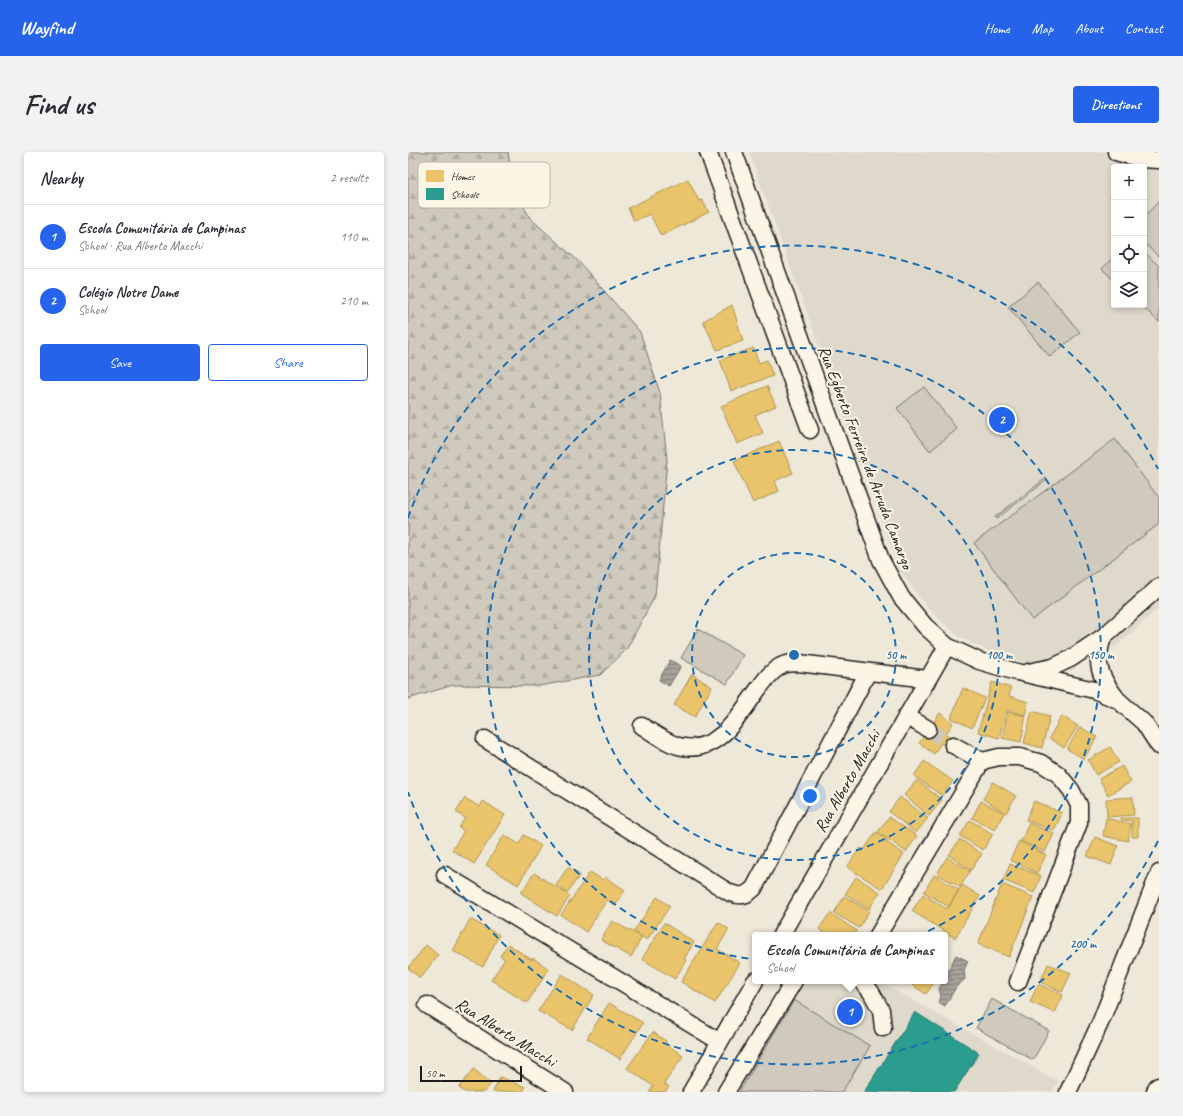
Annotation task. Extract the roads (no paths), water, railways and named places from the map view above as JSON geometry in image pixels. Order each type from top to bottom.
[{"type":"street","points":[[708,152],[810,430]]},
{"type":"street","name":"Rua Egberto Ferreira de Arruda Camargo","points":[[734,152],[881,560],[901,597],[925,626],[947,646],[979,661],[1022,674],[1094,690],[1118,700],[1144,724],[1159,746]]},
{"type":"street","points":[[1116,152],[1141,159],[1159,160]]},
{"type":"street","points":[[1022,674],[1053,667],[1070,659],[1103,637],[1159,587]]},
{"type":"street","points":[[1103,637],[1099,657],[1099,672],[1106,686],[1118,700]]},
{"type":"street","name":"Rua Alberto Macchi","points":[[783,932],[947,646]]},
{"type":"street","points":[[642,726],[674,745],[684,747],[706,745],[723,734],[768,676],[782,666],[790,663],[927,679]]},
{"type":"street","points":[[485,739],[730,894],[739,896],[748,894],[754,888],[868,672]]},
{"type":"street","points":[[906,716],[928,729]]},
{"type":"street","points":[[953,745],[982,761]]},
{"type":"street","points":[[880,932],[982,761],[999,756],[1020,757],[1041,763],[1058,774],[1070,790],[1079,805],[1079,823],[1018,982]]},
{"type":"street","points":[[1068,1092],[1101,1021],[1159,873]]},
{"type":"street","points":[[445,875],[720,1042]]},
{"type":"street","points":[[692,1092],[753,984]]},
{"type":"street","points":[[726,1092],[792,984]]},
{"type":"street","points":[[864,984],[871,992],[881,1010],[883,1028]]},
{"type":"street","name":"Rua Alberto Macchi","points":[[426,1005],[565,1092]]},
{"type":"tunnel","points":[[928,729],[953,745]]},
{"type":"place","name":"Colégio Notre Dame","points":[[1002,420]]},
{"type":"place","name":"Escola Comunitária de Campinas","points":[[850,1012]]}]
